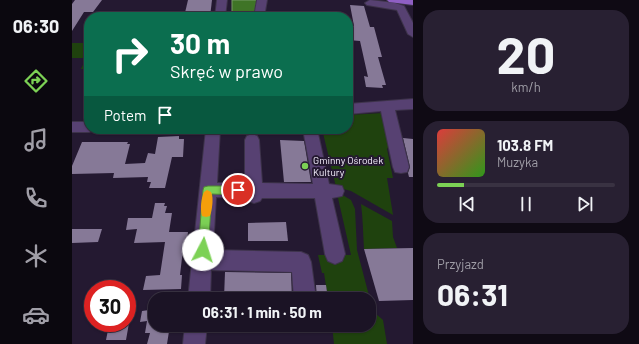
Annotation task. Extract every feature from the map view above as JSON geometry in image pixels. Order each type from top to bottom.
[{"type":"main road","points":[[393,0],[413,2]]},
{"type":"street","points":[[221,12],[222,0]]},
{"type":"street","points":[[260,12],[262,0]]},
{"type":"street","points":[[376,5],[397,6],[403,10],[413,34]]},
{"type":"street","points":[[353,109],[413,104]]},
{"type":"street","points":[[387,106],[401,167]]},
{"type":"street","points":[[72,127],[84,126]]},
{"type":"street","points":[[200,292],[213,134]]},
{"type":"street","points":[[312,134],[329,191],[335,254]]},
{"type":"street","points":[[252,140],[253,194]]},
{"type":"street","points":[[208,190],[253,194],[329,191]]},
{"type":"street","points":[[202,260],[300,262],[304,292]]},
{"type":"street","points":[[194,344],[195,332]]},
{"type":"shaded area","points":[[232,0],[257,0],[255,12],[232,12]]},
{"type":"shaded area","points":[[72,43],[84,43],[84,58],[72,58]]},
{"type":"shaded area","points":[[383,113],[393,141],[387,149],[393,178],[387,178],[393,215],[351,191],[336,187],[323,134],[353,134],[353,115]]},
{"type":"shaded area","points":[[341,194],[351,200],[355,209],[357,250],[368,292],[327,292],[324,273],[322,273],[318,255],[351,255],[338,198],[330,198]]},
{"type":"shaded area","points":[[361,204],[392,221],[393,237],[397,248],[364,249]]},
{"type":"shaded area","points":[[376,314],[383,320],[387,344],[334,344],[333,332],[376,332]]},
{"type":"building","points":[[75,0],[102,0],[93,12],[84,12],[72,31],[72,4]]},
{"type":"building","points":[[188,0],[212,0],[211,12],[185,12]]},
{"type":"building","points":[[350,5],[364,6],[370,27],[374,27],[382,57],[378,57],[386,85],[382,85],[383,88],[366,87],[364,76],[368,77],[360,41],[353,40],[354,26],[353,12],[351,12]]},
{"type":"building","points":[[179,136],[179,139],[184,139],[183,157],[172,157],[165,188],[149,188],[151,182],[147,182],[148,177],[113,178],[114,173],[72,174],[72,166],[82,142],[128,142],[127,144],[130,144],[125,164],[145,163],[148,153],[155,154],[158,137]]},
{"type":"building","points":[[403,138],[413,139],[413,177],[409,177],[408,173],[410,167]]},
{"type":"building","points":[[280,140],[304,141],[311,182],[284,182]]},
{"type":"building","points":[[155,203],[165,203],[164,206],[167,206],[165,213],[172,213],[169,232],[188,232],[187,241],[184,241],[180,275],[182,275],[181,289],[143,290],[146,276],[160,275],[165,242],[134,243],[137,229],[126,230],[128,218],[152,218]]},
{"type":"building","points":[[286,222],[288,241],[248,241],[248,223]]},
{"type":"building","points":[[72,229],[102,229],[98,242],[72,243]]},
{"type":"building","points":[[413,248],[413,300],[379,301],[364,249]]},
{"type":"building","points":[[225,272],[291,273],[292,292],[224,292]]},
{"type":"building","points":[[316,285],[326,285],[327,292],[316,292]]},
{"type":"building","points":[[148,310],[148,332],[169,332],[167,344],[147,344],[150,333],[145,333],[147,321],[140,322],[142,311]]},
{"type":"building","points":[[108,332],[127,332],[126,340],[106,340]]},
{"type":"slow traffic","points":[[206,213],[207,195]]},
{"type":"place","name":"Gminny Ośrodek Kultury","points":[[305,166]]},
{"type":"route","points":[[203,250],[208,190],[238,190]]}]
